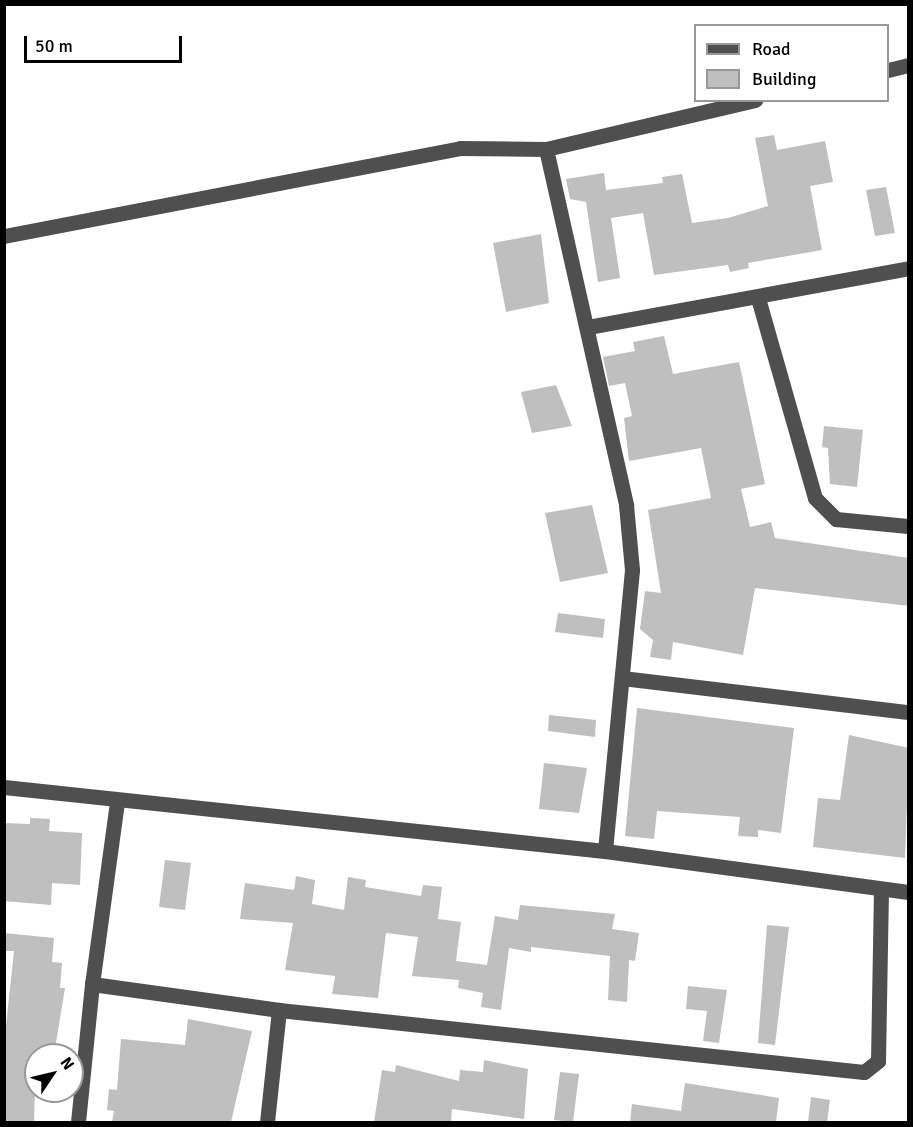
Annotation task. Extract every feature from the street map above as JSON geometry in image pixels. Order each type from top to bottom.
[{"type":"street","points":[[889,70],[909,65]]},
{"type":"street","points":[[4,236],[460,148],[546,149],[746,102]]},
{"type":"street","points":[[546,149],[588,327],[626,505],[632,570],[605,851]]},
{"type":"street","points":[[588,327],[758,298],[909,268]]},
{"type":"street","points":[[758,298],[811,487],[823,509],[853,523],[909,526]]},
{"type":"street","points":[[622,678],[909,711]]},
{"type":"street","points":[[4,786],[117,802],[605,851],[909,892]]},
{"type":"street","points":[[78,1122],[92,984],[117,802]]},
{"type":"street","points":[[92,984],[279,1011],[864,1072],[878,1061],[881,890]]},
{"type":"street","points":[[267,1122],[279,1011]]},
{"type":"building","points":[[774,135],[777,150],[825,141],[833,182],[810,186],[822,250],[748,263],[749,268],[730,272],[728,265],[654,275],[643,213],[611,218],[620,278],[598,282],[586,202],[570,199],[566,179],[604,173],[606,190],[663,183],[662,177],[682,174],[692,223],[728,218],[768,206],[755,138]]},
{"type":"building","points":[[886,187],[895,233],[875,236],[866,190]]},
{"type":"building","points":[[541,234],[549,303],[506,312],[493,243]]},
{"type":"building","points":[[664,336],[673,374],[739,362],[765,484],[741,489],[750,527],[771,522],[775,538],[909,558],[909,606],[755,588],[743,655],[673,642],[671,660],[650,657],[653,640],[640,629],[645,591],[661,593],[648,510],[711,498],[701,448],[629,461],[624,418],[632,416],[625,383],[609,386],[603,357],[635,351],[633,342]]},
{"type":"building","points":[[556,385],[572,426],[532,433],[521,392]]},
{"type":"building","points":[[824,426],[863,430],[857,487],[830,484],[828,448],[822,447]]},
{"type":"building","points":[[592,505],[608,573],[560,582],[545,513]]},
{"type":"building","points":[[558,613],[605,619],[603,638],[555,632]]},
{"type":"building","points":[[637,708],[794,728],[781,833],[758,830],[758,837],[738,836],[740,817],[657,811],[654,839],[625,836]]},
{"type":"building","points":[[549,715],[596,720],[595,737],[548,731]]},
{"type":"building","points":[[849,735],[909,748],[905,858],[813,847],[818,798],[840,800]]},
{"type":"building","points":[[544,763],[587,768],[579,813],[539,809]]},
{"type":"building","points":[[30,818],[50,819],[49,831],[82,833],[80,885],[52,883],[51,905],[4,901],[4,823],[30,824]]},
{"type":"building","points":[[165,860],[191,863],[185,910],[159,907]]},
{"type":"building","points":[[296,876],[315,880],[312,904],[344,910],[348,877],[366,880],[365,887],[421,896],[423,885],[442,887],[438,919],[461,922],[456,961],[487,965],[495,916],[518,920],[520,905],[615,914],[612,929],[639,933],[635,961],[629,960],[627,1002],[608,1000],[610,956],[531,947],[531,952],[509,948],[501,1010],[481,1007],[483,993],[458,988],[459,980],[412,976],[418,937],[386,933],[378,998],[332,994],[335,976],[285,970],[293,923],[240,919],[245,883],[294,890]]},
{"type":"building","points":[[767,925],[789,927],[775,1045],[758,1043]]},
{"type":"building","points":[[4,933],[54,938],[52,962],[62,963],[60,988],[65,988],[56,1043],[24,1043],[24,1103],[35,1103],[34,1122],[4,1122],[4,1044],[14,951],[4,951]]},
{"type":"building","points":[[688,986],[727,990],[719,1043],[703,1041],[707,1011],[686,1009]]},
{"type":"building","points":[[188,1019],[252,1031],[231,1122],[112,1122],[114,1111],[107,1110],[109,1089],[117,1090],[121,1039],[185,1045]]},
{"type":"building","points":[[484,1060],[528,1069],[524,1119],[452,1109],[451,1122],[374,1122],[382,1070],[395,1072],[396,1065],[459,1081],[460,1070],[483,1072]]},
{"type":"building","points":[[560,1072],[579,1074],[573,1122],[554,1120]]},
{"type":"building","points":[[685,1083],[779,1098],[776,1122],[630,1122],[632,1104],[681,1111]]},
{"type":"building","points":[[811,1097],[830,1100],[827,1122],[808,1122]]}]
